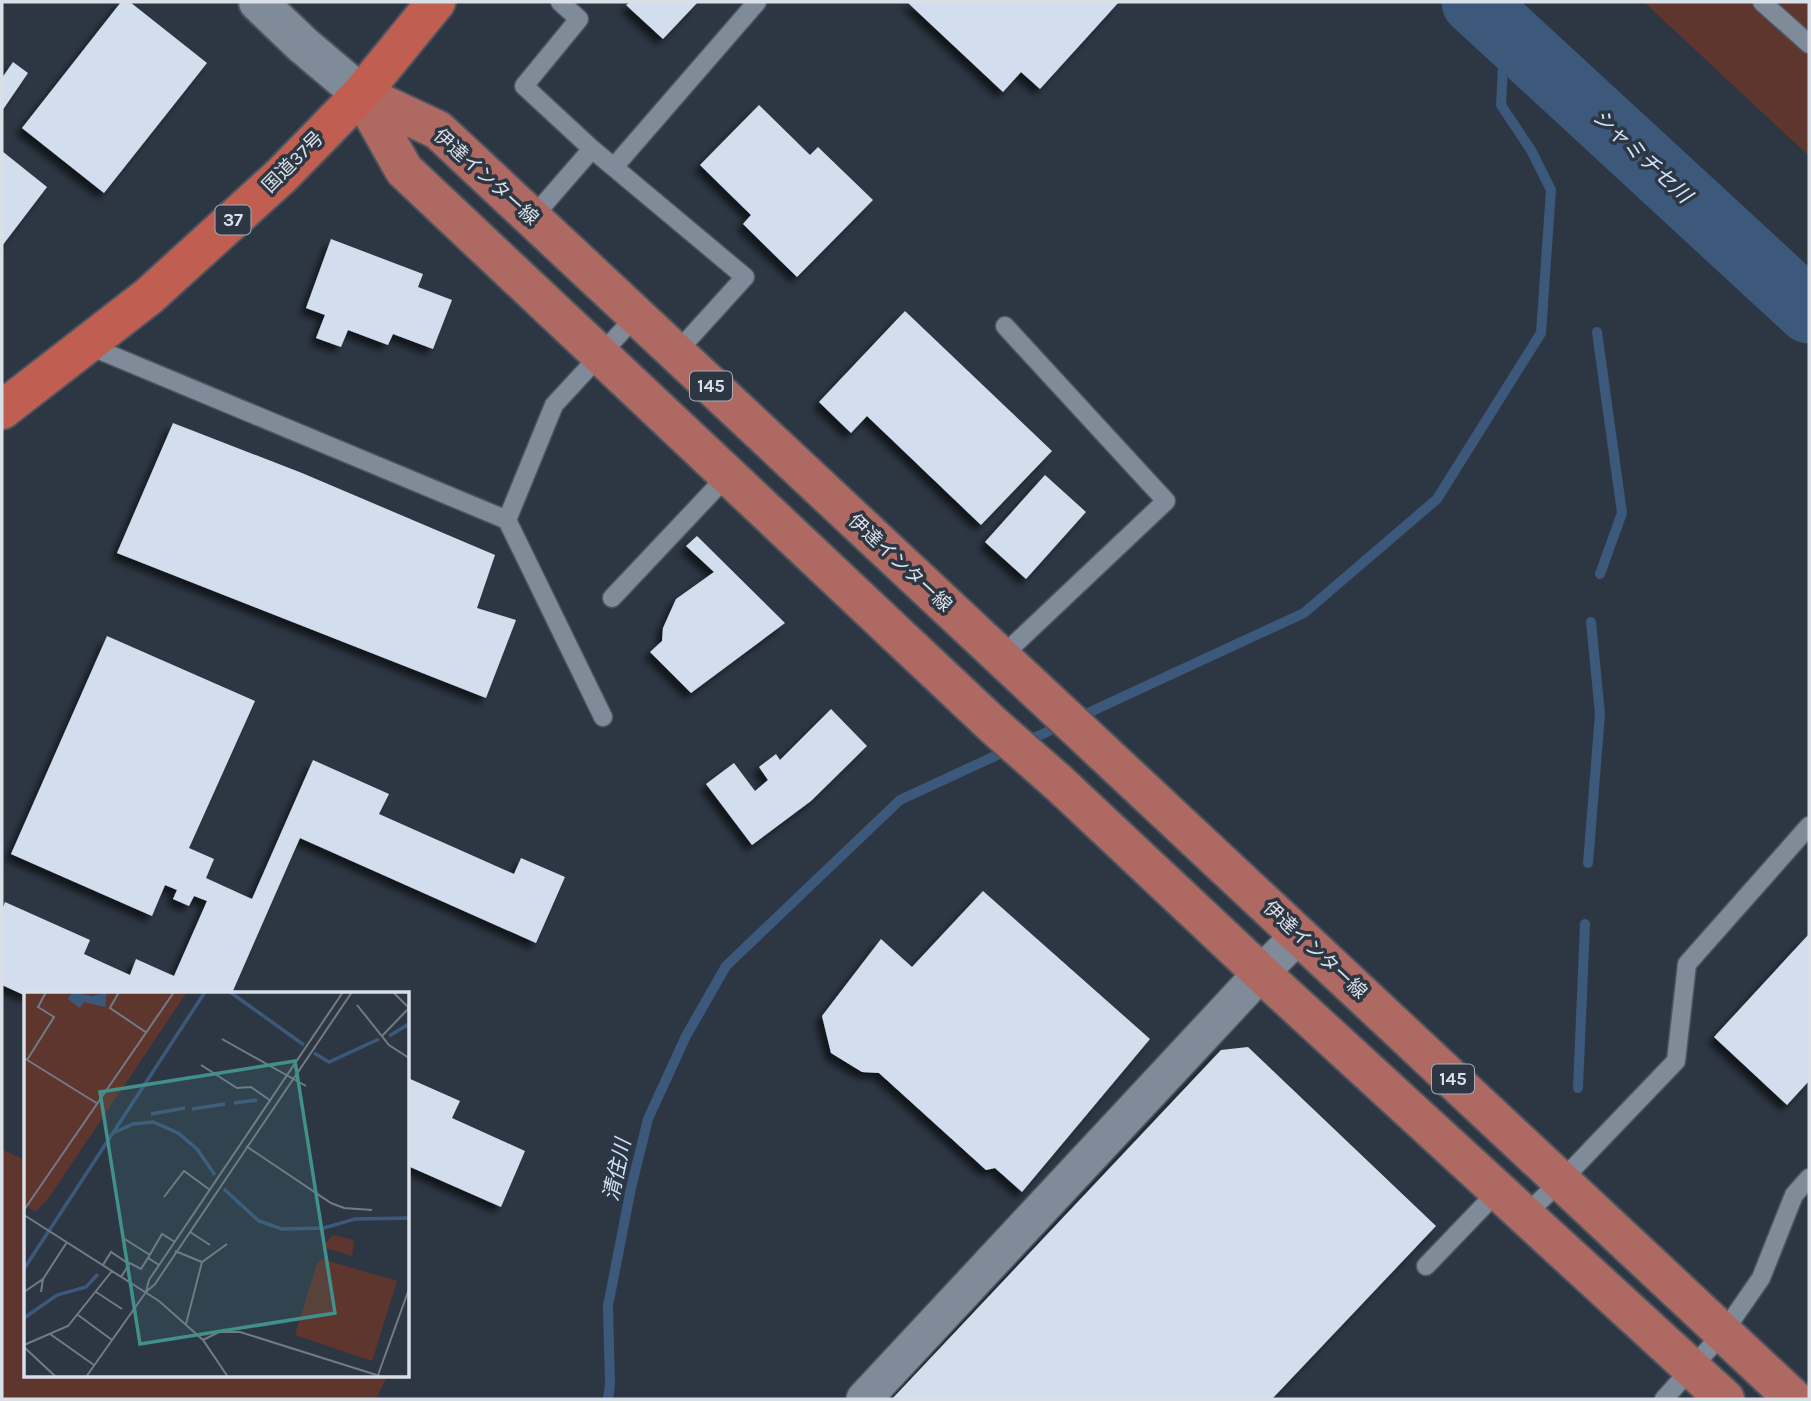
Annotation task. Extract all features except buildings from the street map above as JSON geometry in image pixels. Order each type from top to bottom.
[{"type":"highway","name":"国道37号","points":[[2,410],[159,287],[281,176],[361,94],[436,2]]},
{"type":"main road","name":"伊達インター線","points":[[361,94],[438,130],[1794,1399]]},
{"type":"main road","name":"145","points":[[361,94],[404,170],[993,725],[1725,1399]]},
{"type":"street","points":[[258,2],[361,94]]},
{"type":"street","points":[[864,1399],[1299,935]]},
{"type":"lane","points":[[614,167],[757,2]]},
{"type":"lane","points":[[1762,2],[1809,44]]},
{"type":"lane","points":[[570,5],[579,19],[524,86],[592,149],[745,277],[676,353]]},
{"type":"lane","points":[[532,218],[592,149]]},
{"type":"lane","points":[[507,520],[554,405],[636,316]]},
{"type":"lane","points":[[1001,657],[1166,501],[1005,326]]},
{"type":"lane","points":[[86,344],[507,520],[603,717]]},
{"type":"lane","points":[[612,598],[728,475]]},
{"type":"lane","points":[[1426,1266],[1512,1202],[1562,1180],[1676,1061],[1687,964],[1809,826]]},
{"type":"lane","points":[[1664,1399],[1723,1333],[1761,1278],[1794,1195],[1809,1178]]},
{"type":"shaded area","points":[[1644,2],[1809,2],[1809,156]]},
{"type":"shaded area","points":[[2,1149],[24,1160],[24,1376],[388,1376],[376,1399],[2,1399]]},
{"type":"waterway","name":"シャミチセ川","points":[[1474,2],[1809,311]]},
{"type":"waterway","points":[[1077,718],[1304,613],[1437,499],[1541,333],[1551,190],[1531,150],[1501,105],[1505,30]]},
{"type":"waterway","points":[[1597,332],[1622,513],[1600,574]]},
{"type":"waterway","points":[[1588,863],[1600,714],[1591,622]]},
{"type":"waterway","points":[[1023,743],[1062,725]]},
{"type":"waterway","name":"清住川","points":[[608,1399],[608,1306],[631,1188],[648,1119],[686,1036],[726,966],[900,800],[1008,750]]},
{"type":"waterway","points":[[1578,1088],[1585,924]]}]
